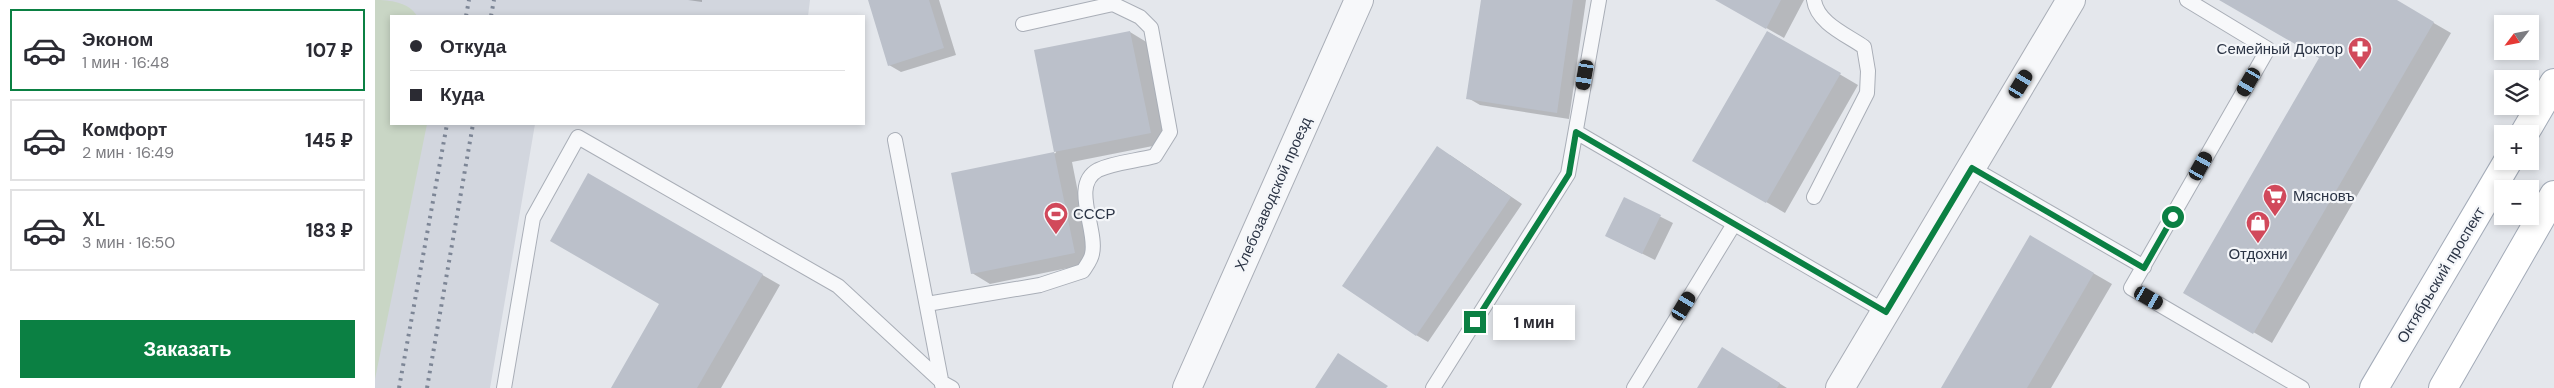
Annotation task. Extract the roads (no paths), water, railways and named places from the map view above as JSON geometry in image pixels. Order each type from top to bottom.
[{"type":"main road","points":[[2529,125],[2554,84]]},
{"type":"main road","name":"Октябрьский проспект","points":[[2375,388],[2503,170]]},
{"type":"main road","points":[[2443,388],[2554,195]]},
{"type":"street","name":"Хлебозаводской проезд","points":[[1187,388],[1359,0]]},
{"type":"street","points":[[1840,388],[2071,0]]},
{"type":"lane","points":[[1433,388],[1569,174],[1599,0]]},
{"type":"lane","points":[[1814,0],[1815,7],[1826,22],[1864,47],[1869,71],[1867,93],[1814,197]]},
{"type":"lane","points":[[2187,0],[2268,49],[2131,288],[2302,388]]},
{"type":"lane","points":[[927,304],[1040,285],[1083,271],[1092,255],[1084,193],[1087,180],[1097,171],[1155,156],[1170,132],[1151,28],[1140,17],[1113,4],[1023,24]]},
{"type":"lane","points":[[1576,132],[1886,312]]},
{"type":"lane","points":[[504,388],[533,218],[578,137],[838,286],[945,386]]},
{"type":"lane","points":[[895,140],[945,386]]},
{"type":"lane","points":[[1972,168],[2144,268]]},
{"type":"lane","points":[[1634,388],[1734,224]]},
{"type":"railway","points":[[466,15],[469,0]]},
{"type":"railway","points":[[491,15],[494,0]]},
{"type":"railway","points":[[399,388],[447,125]]},
{"type":"railway","points":[[427,388],[473,125]]},
{"type":"place","name":"Семейный Доктор","points":[[2360,70]]},
{"type":"place","name":"Мясновъ","points":[[2275,217]]},
{"type":"place","name":"СССР","points":[[1056,235]]},
{"type":"place","name":"Отдохни","points":[[2258,244]]}]
